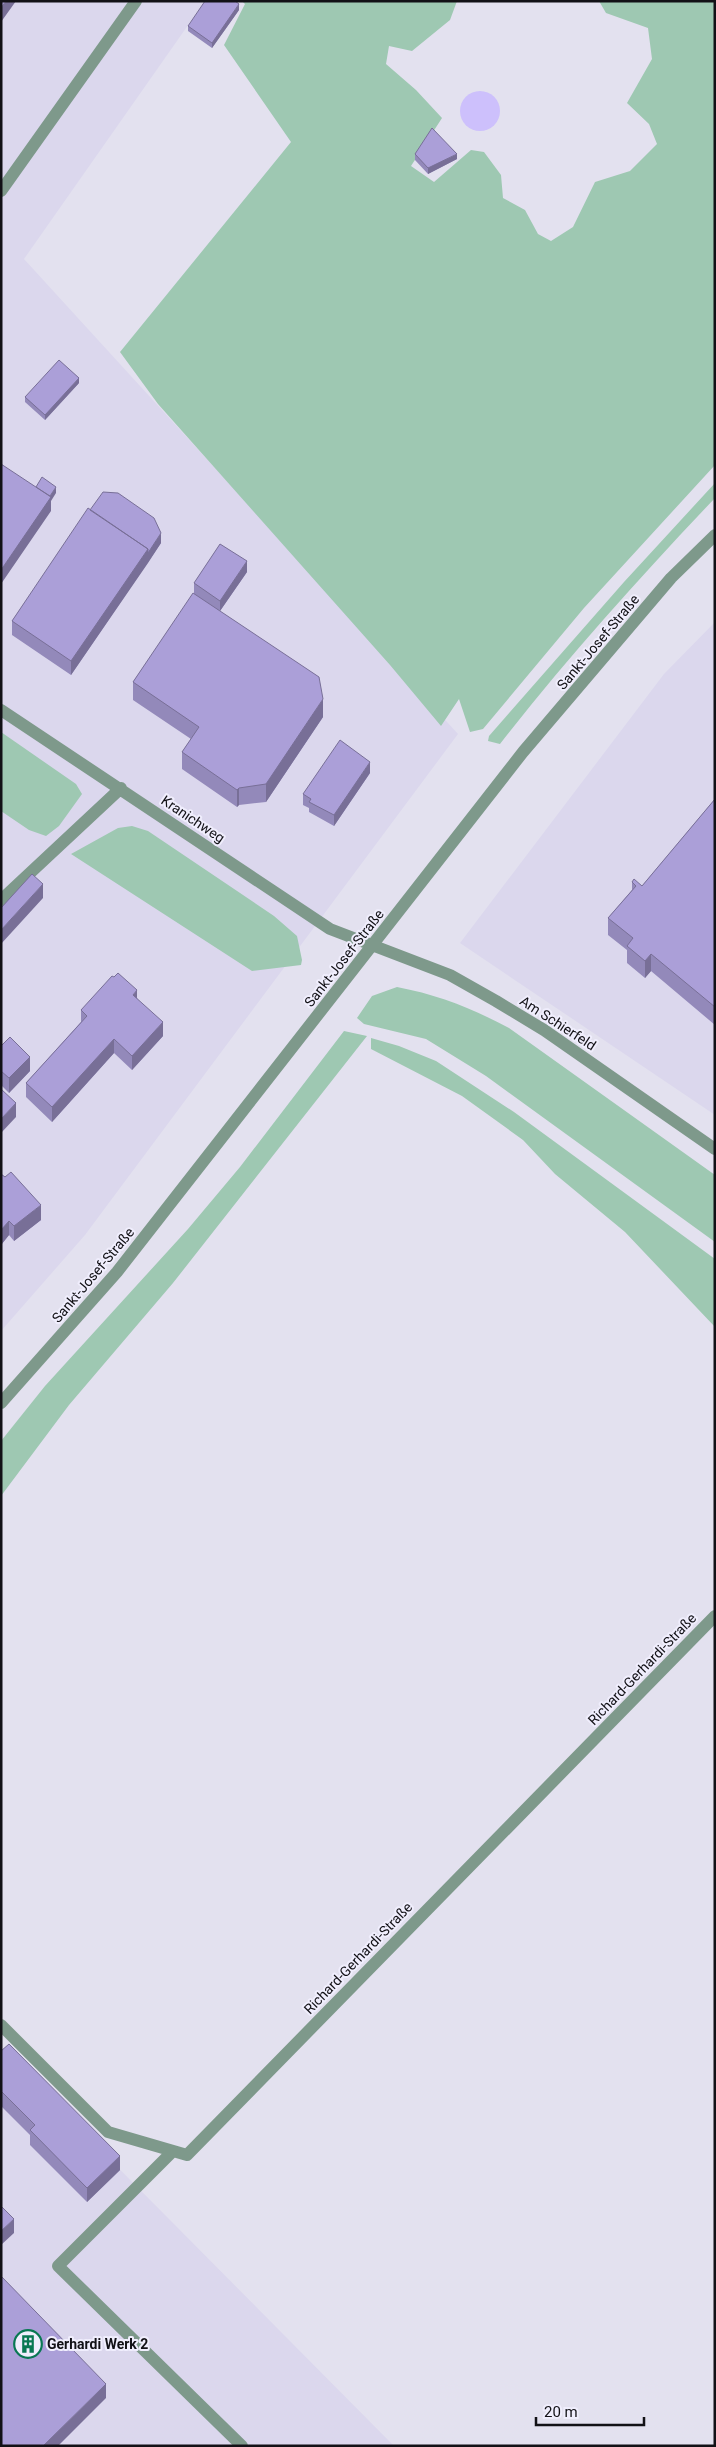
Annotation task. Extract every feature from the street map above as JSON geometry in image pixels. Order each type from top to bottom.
[{"type":"street","points":[[1,191],[136,1]]},
{"type":"street","name":"Sankt-Josef-Straße","points":[[1,1403],[117,1272],[523,752],[671,578],[715,536]]},
{"type":"street","name":"Kranichweg","points":[[1,710],[330,929],[372,947]]},
{"type":"street","points":[[1,900],[120,788]]},
{"type":"street","name":"Am Schierfeld","points":[[372,947],[450,974],[544,1030],[715,1148]]},
{"type":"street","name":"Richard-Gerhardi-Straße","points":[[1,2025],[108,2132],[187,2155],[715,1616]]},
{"type":"street","points":[[173,2151],[58,2266],[242,2446]]},
{"type":"shaded area","points":[[1,1],[205,1],[24,259],[458,734],[85,1235],[1,1331]]},
{"type":"shaded area","points":[[484,91],[491,94],[497,100],[500,111],[499,119],[491,128],[484,131],[476,131],[469,128],[461,119],[460,107],[463,100],[472,92]]},
{"type":"shaded area","points":[[715,622],[715,1115],[460,943],[664,674]]},
{"type":"shaded area","points":[[1,2050],[169,2219],[394,2446],[1,2446]]},
{"type":"green space","points":[[242,1],[457,1],[450,20],[412,51],[389,46],[386,64],[416,90],[442,118],[411,166],[434,182],[471,150],[484,152],[501,175],[503,198],[525,210],[538,234],[551,241],[573,227],[595,182],[630,171],[657,144],[649,124],[627,103],[652,59],[648,28],[606,13],[599,1],[715,1],[715,465],[584,608],[483,729],[470,732],[459,699],[441,726],[390,665],[158,404],[120,352],[291,142],[224,45],[245,4]]},
{"type":"green space","points":[[715,483],[715,498],[604,618],[500,744],[488,741],[489,736],[624,582]]},
{"type":"green space","points":[[1,732],[76,784],[82,794],[59,826],[46,836],[29,830],[1,811]]},
{"type":"green space","points":[[132,826],[148,831],[274,916],[297,936],[302,960],[301,965],[252,971],[71,854],[118,828]]},
{"type":"green space","points":[[397,987],[454,1003],[509,1028],[715,1175],[715,1242],[486,1076],[426,1039],[364,1024],[357,1018],[372,996]]},
{"type":"green space","points":[[344,1031],[367,1036],[173,1283],[69,1405],[1,1496],[1,1441],[45,1386],[188,1229],[240,1167]]},
{"type":"green space","points":[[371,1038],[399,1046],[436,1061],[514,1112],[715,1259],[715,1327],[625,1232],[555,1174],[523,1140],[462,1096],[371,1049]]},
{"type":"building","points":[[1,1],[6,1],[1,8]]},
{"type":"building","points":[[205,1],[235,1],[239,4],[212,43],[188,26]]},
{"type":"building","points":[[432,128],[457,154],[428,168],[415,154]]},
{"type":"building","points":[[59,360],[79,378],[45,415],[25,397]]},
{"type":"building","points":[[1,464],[51,497],[1,570]]},
{"type":"building","points":[[42,477],[56,487],[50,496],[36,487]]},
{"type":"building","points":[[103,492],[118,493],[154,518],[161,533],[148,553],[148,549],[90,510]]},
{"type":"building","points":[[88,508],[148,549],[71,661],[12,621]]},
{"type":"building","points":[[220,544],[247,561],[220,601],[194,583]]},
{"type":"building","points":[[193,593],[319,677],[323,699],[266,784],[239,788],[237,790],[182,752],[199,727],[133,682]]},
{"type":"building","points":[[340,740],[370,762],[334,815],[309,802],[311,799],[303,794]]},
{"type":"building","points":[[715,799],[715,1007],[651,954],[645,961],[627,946],[633,938],[608,918],[636,886],[632,882],[634,879],[642,886]]},
{"type":"building","points":[[32,874],[43,884],[1,930],[1,908]]},
{"type":"building","points":[[118,973],[137,990],[133,995],[163,1022],[132,1056],[114,1039],[52,1107],[26,1083],[87,1016],[81,1010],[112,976],[114,977]]},
{"type":"building","points":[[10,1037],[30,1057],[9,1078],[1,1071],[1,1046]]},
{"type":"building","points":[[1,1089],[16,1103],[1,1119]]},
{"type":"building","points":[[11,1172],[41,1205],[14,1226],[9,1221],[1,1230],[1,1174],[5,1177]]},
{"type":"building","points":[[9,2044],[120,2156],[87,2188],[30,2130],[35,2125],[1,2091],[1,2051]]},
{"type":"building","points":[[1,2206],[14,2219],[1,2231]]},
{"type":"building","name":"Gerhardi Werk 2","points":[[1,2276],[106,2384],[43,2446],[1,2446]]},
{"type":"place","name":"Gerhardi Werk 2","points":[[28,2344]]}]
